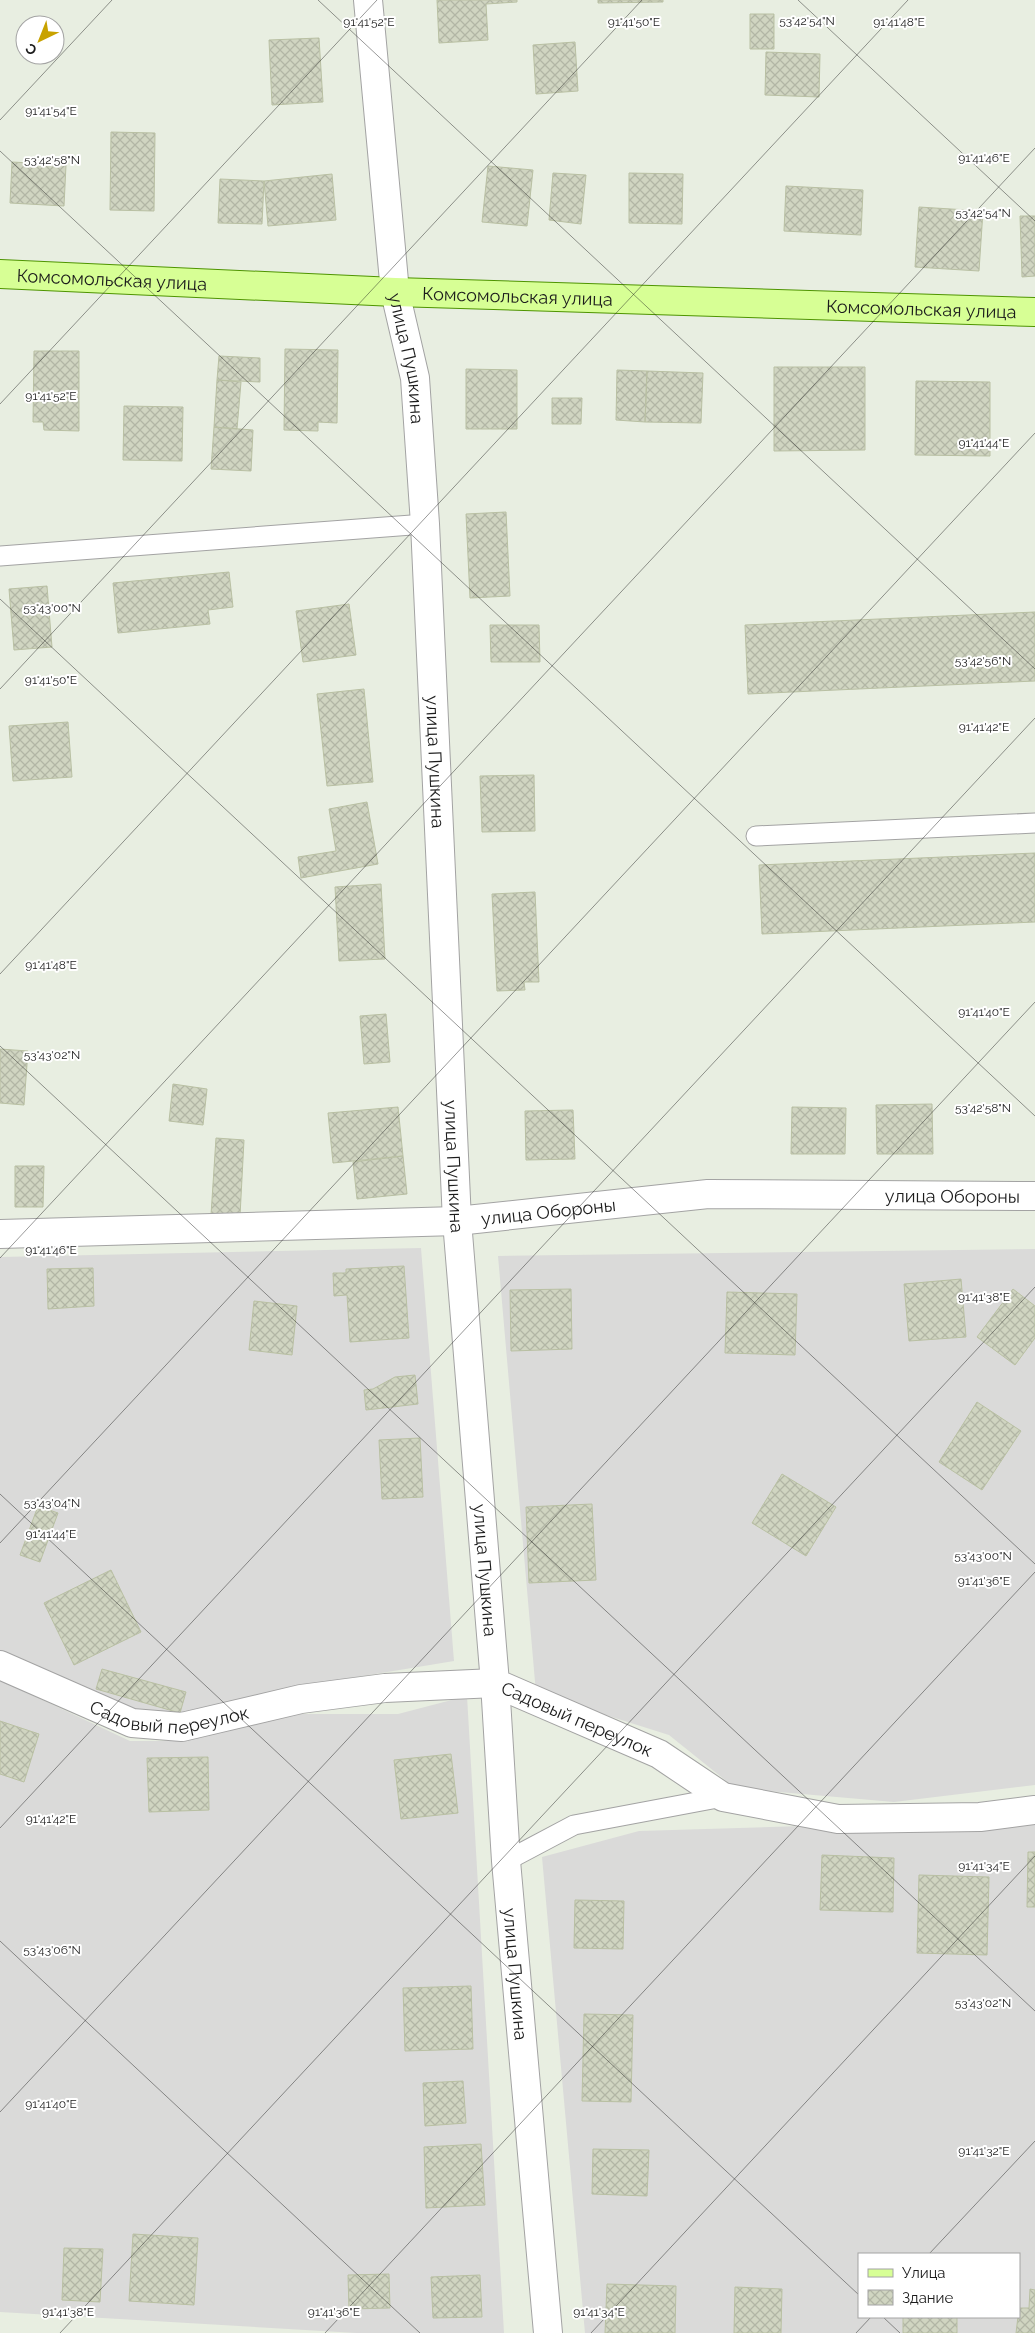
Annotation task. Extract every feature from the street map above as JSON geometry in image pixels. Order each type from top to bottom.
[{"type":"main road","name":"Комсомольская улица","points":[[0,274],[395,292],[1035,312]]},
{"type":"street","name":"улица Пушкина","points":[[368,0],[395,292],[415,378],[425,524],[458,1221],[495,1682],[506,1861],[548,2333]]},
{"type":"street","name":"улица Обороны","points":[[0,1234],[458,1221],[708,1194],[1035,1196]]},
{"type":"street","name":"Садовый переулок","points":[[0,1665],[132,1723],[182,1727],[301,1698],[385,1688],[495,1682],[659,1754],[723,1797],[838,1819],[980,1817],[1035,1810]]},
{"type":"lane","points":[[0,556],[425,524]]},
{"type":"lane","points":[[756,836],[1035,823]]},
{"type":"lane","points":[[506,1861],[574,1825],[723,1797]]},
{"type":"shaded area","points":[[421,1248],[454,1661],[272,1691],[182,1716],[109,1709],[0,1651],[0,1257]]},
{"type":"shaded area","points":[[1035,1249],[1035,1785],[894,1802],[735,1788],[669,1735],[536,1693],[498,1256]]},
{"type":"shaded area","points":[[0,1680],[130,1741],[179,1741],[299,1714],[398,1714],[467,1696],[504,2333],[356,2333],[0,2312]]},
{"type":"shaded area","points":[[1035,1819],[1035,2333],[585,2333],[542,1857],[639,1831]]},
{"type":"building","points":[[437,0],[517,0],[517,2],[486,4],[488,40],[439,43]]},
{"type":"building","points":[[598,0],[663,0],[663,2],[598,3]]},
{"type":"building","points":[[750,14],[774,14],[774,49],[750,49]]},
{"type":"building","points":[[319,38],[323,102],[272,105],[269,40]]},
{"type":"building","points":[[575,42],[578,91],[536,94],[533,45]]},
{"type":"building","points":[[766,52],[820,54],[819,97],[765,95]]},
{"type":"building","points":[[111,132],[155,133],[154,211],[110,210]]},
{"type":"building","points":[[12,162],[66,165],[64,206],[10,203]]},
{"type":"building","points":[[488,166],[533,170],[527,226],[482,222]]},
{"type":"building","points":[[553,173],[586,175],[581,224],[549,220]]},
{"type":"building","points":[[629,173],[683,174],[682,224],[629,223]]},
{"type":"building","points":[[332,174],[336,220],[268,226],[264,181]]},
{"type":"building","points":[[220,179],[264,181],[262,224],[218,223]]},
{"type":"building","points":[[786,186],[863,190],[861,235],[784,231]]},
{"type":"building","points":[[919,207],[983,211],[979,271],[915,267]]},
{"type":"building","points":[[1020,216],[1035,216],[1035,276],[1022,277]]},
{"type":"building","points":[[285,349],[338,350],[337,423],[318,422],[318,431],[284,430]]},
{"type":"building","points":[[34,351],[79,351],[79,431],[44,430],[43,422],[33,422]]},
{"type":"building","points":[[219,356],[260,358],[260,382],[217,380]]},
{"type":"building","points":[[774,367],[865,367],[865,450],[774,451]]},
{"type":"building","points":[[466,369],[517,370],[517,429],[466,429]]},
{"type":"building","points":[[617,370],[647,371],[645,422],[616,420]]},
{"type":"building","points":[[647,371],[703,373],[701,423],[645,422]]},
{"type":"building","points":[[217,380],[241,382],[237,429],[214,427]]},
{"type":"building","points":[[916,381],[990,382],[990,456],[915,455]]},
{"type":"building","points":[[552,398],[582,398],[581,424],[552,424]]},
{"type":"building","points":[[124,406],[183,407],[182,461],[123,460]]},
{"type":"building","points":[[214,427],[253,430],[251,471],[211,469]]},
{"type":"building","points":[[506,512],[510,596],[470,598],[466,514]]},
{"type":"building","points":[[229,572],[233,607],[208,610],[210,624],[118,633],[113,583]]},
{"type":"building","points":[[47,586],[52,647],[14,650],[9,589]]},
{"type":"building","points":[[349,604],[356,655],[303,662],[296,611]]},
{"type":"building","points":[[1035,612],[1035,681],[748,694],[745,625]]},
{"type":"building","points":[[490,625],[539,625],[540,662],[491,662]]},
{"type":"building","points":[[364,689],[373,782],[327,786],[317,694]]},
{"type":"building","points":[[68,722],[72,777],[13,781],[9,726]]},
{"type":"building","points":[[534,775],[535,831],[482,832],[480,776]]},
{"type":"building","points":[[367,802],[378,864],[301,878],[298,857],[336,851],[329,809]]},
{"type":"building","points":[[1035,853],[1035,922],[762,934],[759,865]]},
{"type":"building","points":[[381,884],[385,959],[339,961],[335,887]]},
{"type":"building","points":[[535,892],[539,982],[524,982],[525,990],[497,991],[492,894]]},
{"type":"building","points":[[386,1014],[390,1062],[364,1064],[360,1016]]},
{"type":"building","points":[[0,1049],[28,1051],[24,1105],[0,1103]]},
{"type":"building","points":[[173,1084],[207,1089],[203,1125],[169,1121]]},
{"type":"building","points":[[932,1104],[933,1154],[877,1154],[876,1105]]},
{"type":"building","points":[[398,1107],[403,1156],[333,1163],[328,1113]]},
{"type":"building","points":[[792,1107],[846,1108],[845,1154],[791,1154]]},
{"type":"building","points":[[573,1110],[575,1159],[526,1160],[525,1111]]},
{"type":"building","points":[[216,1138],[244,1140],[240,1216],[211,1215]]},
{"type":"building","points":[[403,1156],[407,1194],[357,1199],[353,1162]]},
{"type":"building","points":[[15,1166],[44,1166],[43,1207],[15,1207]]},
{"type":"building","points":[[404,1266],[409,1338],[350,1342],[347,1295],[334,1296],[333,1273],[346,1273],[346,1269]]},
{"type":"building","points":[[93,1268],[94,1306],[48,1309],[47,1269]]},
{"type":"building","points":[[961,1279],[966,1337],[909,1341],[904,1284]]},
{"type":"building","points":[[571,1289],[572,1349],[511,1351],[510,1290]]},
{"type":"building","points":[[1013,1289],[1035,1306],[1035,1338],[1015,1365],[977,1337]]},
{"type":"building","points":[[727,1292],[797,1294],[795,1355],[725,1353]]},
{"type":"building","points":[[254,1301],[297,1306],[292,1355],[249,1350]]},
{"type":"building","points":[[415,1375],[418,1404],[366,1410],[364,1390],[373,1389],[395,1377]]},
{"type":"building","points":[[977,1402],[1021,1431],[982,1490],[939,1462]]},
{"type":"building","points":[[420,1438],[423,1497],[382,1499],[379,1440]]},
{"type":"building","points":[[782,1474],[836,1507],[806,1556],[752,1523]]},
{"type":"building","points":[[592,1504],[596,1580],[529,1583],[526,1507]]},
{"type":"building","points":[[38,1506],[58,1513],[40,1562],[20,1555]]},
{"type":"building","points":[[111,1570],[141,1632],[74,1665],[44,1603]]},
{"type":"building","points":[[102,1669],[186,1692],[180,1713],[96,1689]]},
{"type":"building","points":[[0,1721],[39,1734],[24,1782],[0,1774]]},
{"type":"building","points":[[451,1754],[458,1813],[401,1819],[394,1760]]},
{"type":"building","points":[[208,1757],[209,1810],[149,1812],[147,1758]]},
{"type":"building","points":[[1028,1852],[1035,1852],[1035,1907],[1027,1907]]},
{"type":"building","points":[[822,1855],[894,1858],[893,1912],[820,1910]]},
{"type":"building","points":[[919,1875],[989,1877],[987,1955],[917,1953]]},
{"type":"building","points":[[575,1900],[624,1901],[623,1949],[574,1948]]},
{"type":"building","points":[[471,1986],[473,2049],[405,2051],[403,1988]]},
{"type":"building","points":[[584,2014],[633,2015],[631,2102],[582,2101]]},
{"type":"building","points":[[463,2081],[466,2123],[425,2126],[423,2083]]},
{"type":"building","points":[[481,2144],[485,2205],[426,2208],[424,2147]]},
{"type":"building","points":[[593,2149],[649,2150],[647,2196],[592,2194]]},
{"type":"building","points":[[133,2234],[198,2238],[194,2305],[129,2301]]},
{"type":"building","points":[[64,2248],[103,2249],[100,2302],[62,2300]]},
{"type":"building","points":[[389,2274],[390,2308],[349,2309],[348,2275]]},
{"type":"building","points":[[480,2275],[482,2317],[433,2318],[431,2277]]},
{"type":"building","points":[[607,2284],[676,2286],[675,2333],[605,2333]]},
{"type":"building","points":[[735,2287],[782,2289],[781,2333],[734,2333]]},
{"type":"building","points":[[1030,2289],[1035,2290],[1035,2333],[1016,2333],[1018,2318],[1020,2318],[1020,2308],[1029,2308]]},
{"type":"building","points":[[903,2318],[957,2318],[957,2333],[903,2333]]}]
